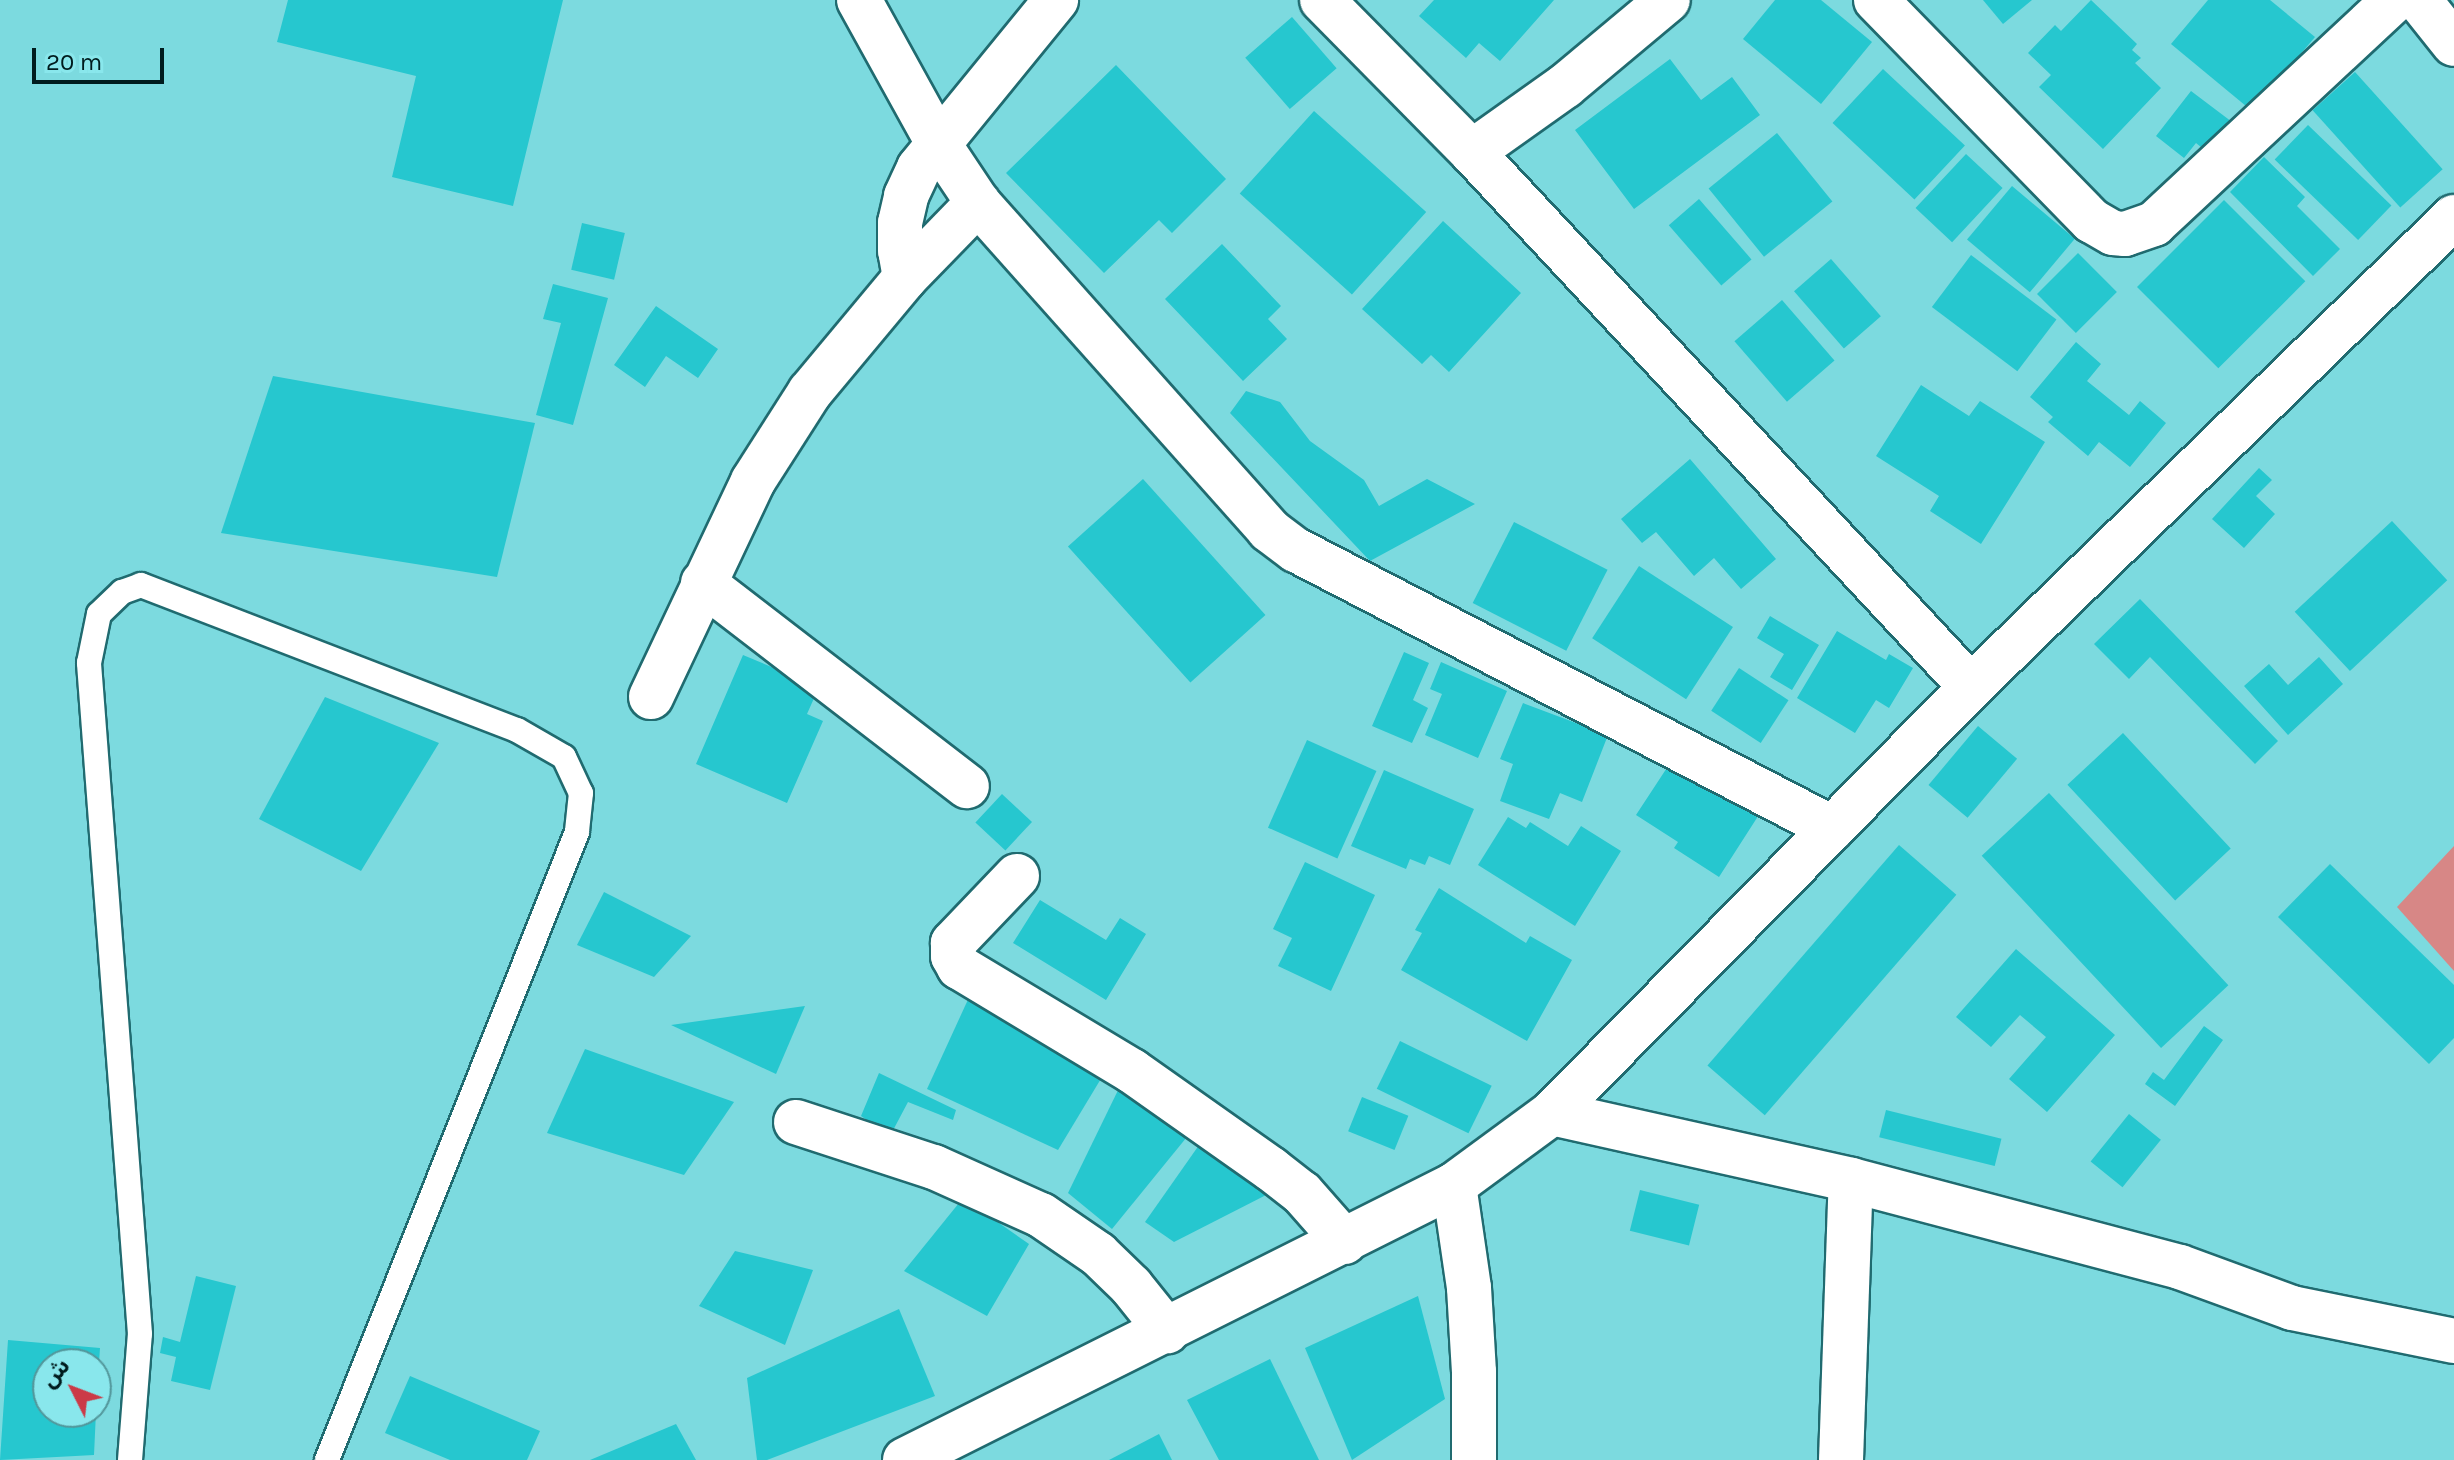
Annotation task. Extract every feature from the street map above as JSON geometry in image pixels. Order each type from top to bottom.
[{"type":"street","points":[[859,0],[938,143],[978,203],[1241,501],[1296,550],[1832,828]]},
{"type":"street","points":[[905,278],[900,251],[906,196],[919,168],[1056,0]]},
{"type":"street","points":[[1322,0],[1472,152],[1971,687]]},
{"type":"street","points":[[1472,152],[1565,86],[1668,0]]},
{"type":"street","points":[[1876,0],[2092,221],[2113,233],[2125,234],[2154,224],[2394,0]]},
{"type":"street","points":[[2419,0],[2454,44]]},
{"type":"street","points":[[651,697],[753,481],[810,392],[905,278],[978,203]]},
{"type":"street","points":[[905,1460],[1454,1185],[1552,1113],[1971,687],[2454,217]]},
{"type":"street","points":[[703,583],[967,786]]},
{"type":"street","points":[[1017,876],[953,943],[953,956],[959,967],[1132,1071],[1260,1161],[1302,1193],[1345,1242]]},
{"type":"street","points":[[1552,1113],[1851,1180],[2180,1267],[2292,1308],[2454,1341]]},
{"type":"street","points":[[796,1122],[934,1167],[1041,1215],[1098,1254],[1131,1286],[1167,1331]]},
{"type":"street","points":[[1841,1460],[1851,1180]]},
{"type":"street","points":[[1454,1185],[1469,1288],[1474,1372],[1474,1460]]},
{"type":"lane","points":[[130,1460],[140,1334],[89,663],[99,614],[122,592],[141,585],[517,730],[564,757],[581,793],[577,832],[327,1460]]},
{"type":"shaded area","points":[[2454,846],[2454,971],[2397,907]]},
{"type":"building","points":[[288,0],[563,0],[513,206],[392,177],[416,76],[277,42]]},
{"type":"building","points":[[1434,0],[1554,0],[1500,61],[1479,43],[1466,58],[1419,16]]},
{"type":"building","points":[[1775,0],[1821,0],[1872,42],[1821,104],[1743,39]]},
{"type":"building","points":[[1983,0],[2032,0],[2003,24]]},
{"type":"building","points":[[2091,0],[2137,44],[2132,50],[2141,58],[2135,63],[2161,88],[2103,149],[2039,87],[2051,75],[2028,53],[2055,25],[2061,31]]},
{"type":"building","points":[[2208,0],[2270,0],[2315,37],[2252,111],[2171,44]]},
{"type":"building","points":[[1292,17],[1337,68],[1290,109],[1245,58]]},
{"type":"building","points":[[1670,59],[1701,100],[1732,77],[1760,115],[1634,209],[1575,130]]},
{"type":"building","points":[[1116,65],[1226,179],[1172,233],[1159,220],[1104,273],[1006,173]]},
{"type":"building","points":[[1883,69],[1965,145],[1914,200],[1833,123]]},
{"type":"building","points":[[2355,72],[2443,169],[2400,207],[2313,110]]},
{"type":"building","points":[[2191,91],[2240,128],[2207,152],[2196,143],[2184,158],[2156,136]]},
{"type":"building","points":[[1314,111],[1426,212],[1352,295],[1240,193]]},
{"type":"building","points":[[2308,125],[2391,206],[2358,240],[2275,160]]},
{"type":"building","points":[[1777,133],[1832,201],[1764,257],[1709,188]]},
{"type":"building","points":[[1966,154],[2003,188],[1952,242],[1916,208]]},
{"type":"building","points":[[2264,157],[2305,197],[2297,206],[2340,249],[2313,276],[2230,192]]},
{"type":"building","points":[[2012,186],[2075,239],[2030,292],[1967,240]]},
{"type":"building","points":[[1699,199],[1751,259],[1721,286],[1669,225]]},
{"type":"building","points":[[2224,200],[2305,281],[2218,368],[2137,287]]},
{"type":"building","points":[[1443,221],[1521,293],[1449,372],[1431,355],[1422,364],[1362,309]]},
{"type":"building","points":[[582,223],[625,233],[614,280],[571,270]]},
{"type":"building","points":[[1222,244],[1281,306],[1268,319],[1287,339],[1243,381],[1165,299]]},
{"type":"building","points":[[2078,253],[2117,292],[2076,333],[2037,294]]},
{"type":"building","points":[[1971,255],[2056,319],[2017,371],[1932,307]]},
{"type":"building","points":[[1831,259],[1881,316],[1844,349],[1794,291]]},
{"type":"building","points":[[553,284],[608,298],[573,425],[536,415],[561,323],[543,319]]},
{"type":"building","points":[[1782,300],[1834,360],[1787,402],[1734,341]]},
{"type":"building","points":[[656,306],[718,349],[698,378],[666,356],[645,387],[614,365]]},
{"type":"building","points":[[2076,342],[2101,364],[2087,381],[2129,415],[2140,401],[2166,423],[2130,467],[2099,442],[2088,456],[2048,422],[2053,417],[2030,397]]},
{"type":"building","points":[[273,376],[535,423],[497,577],[221,533]]},
{"type":"building","points":[[1921,385],[1969,416],[1980,401],[2045,442],[1981,544],[1930,511],[1939,496],[1876,456]]},
{"type":"building","points":[[1246,391],[1280,402],[1310,441],[1364,480],[1379,506],[1427,479],[1475,504],[1370,561],[1230,413]]},
{"type":"building","points":[[1690,459],[1776,559],[1741,589],[1714,558],[1694,576],[1656,532],[1642,543],[1621,519]]},
{"type":"building","points":[[2259,468],[2272,480],[2256,496],[2275,514],[2244,548],[2212,519]]},
{"type":"building","points":[[1143,479],[1265,615],[1190,683],[1068,547]]},
{"type":"building","points":[[2392,521],[2447,580],[2350,671],[2295,612]]},
{"type":"building","points":[[1514,522],[1608,570],[1566,651],[1473,603]]},
{"type":"building","points":[[1639,566],[1733,627],[1686,699],[1592,638]]},
{"type":"building","points":[[2140,599],[2278,741],[2255,764],[2150,657],[2129,679],[2094,644]]},
{"type":"building","points":[[1770,616],[1819,645],[1792,690],[1770,677],[1784,654],[1757,638]]},
{"type":"building","points":[[1837,631],[1886,660],[1889,654],[1913,668],[1889,708],[1876,700],[1855,733],[1797,698]]},
{"type":"building","points":[[1404,652],[1429,663],[1413,700],[1428,708],[1412,743],[1372,726]]},
{"type":"building","points":[[743,655],[819,687],[807,714],[823,721],[787,803],[696,764]]},
{"type":"building","points":[[2319,657],[2343,684],[2288,735],[2244,686],[2269,664],[2288,685]]},
{"type":"building","points":[[1441,662],[1507,691],[1478,758],[1425,735],[1442,694],[1430,689]]},
{"type":"building","points":[[1739,668],[1788,700],[1761,743],[1711,711]]},
{"type":"building","points":[[325,697],[439,743],[361,871],[259,819]]},
{"type":"building","points":[[1523,703],[1608,735],[1582,802],[1560,793],[1549,819],[1500,801],[1513,764],[1500,759]]},
{"type":"building","points":[[1978,726],[2017,759],[1968,818],[1929,785]]},
{"type":"building","points":[[2123,733],[2231,849],[2175,900],[2067,785]]},
{"type":"building","points":[[1307,740],[1376,771],[1337,859],[1268,828]]},
{"type":"building","points":[[1676,754],[1762,810],[1719,877],[1674,848],[1678,842],[1636,815]]},
{"type":"building","points":[[1384,770],[1474,809],[1450,865],[1429,856],[1425,865],[1410,859],[1406,869],[1351,846]]},
{"type":"building","points":[[2049,793],[2228,985],[2161,1048],[1982,856]]},
{"type":"building","points":[[1002,794],[1032,822],[1005,850],[975,823]]},
{"type":"building","points":[[1508,817],[1526,828],[1530,822],[1568,846],[1581,826],[1621,851],[1575,926],[1478,865]]},
{"type":"building","points":[[1899,845],[1956,895],[1765,1115],[1707,1065]]},
{"type":"building","points":[[1305,862],[1375,895],[1331,991],[1278,966],[1292,938],[1273,929]]},
{"type":"building","points":[[2330,864],[2454,985],[2454,1038],[2429,1064],[2278,917]]},
{"type":"building","points":[[1439,888],[1526,943],[1530,936],[1572,960],[1527,1041],[1401,970],[1422,933],[1415,930]]},
{"type":"building","points":[[604,892],[691,936],[654,977],[577,945]]},
{"type":"building","points":[[1040,900],[1106,940],[1120,918],[1146,934],[1106,1000],[1013,943]]},
{"type":"building","points":[[2016,949],[2115,1035],[2047,1112],[2009,1079],[2046,1037],[2020,1015],[1991,1047],[1956,1017]]},
{"type":"building","points":[[971,993],[1105,1072],[1058,1150],[927,1089]]},
{"type":"building","points":[[805,1006],[776,1074],[671,1025]]},
{"type":"building","points":[[2204,1026],[2223,1040],[2175,1106],[2145,1084],[2153,1072],[2164,1080]]},
{"type":"building","points":[[1400,1041],[1492,1086],[1468,1133],[1377,1089]]},
{"type":"building","points":[[585,1049],[734,1102],[684,1175],[547,1133]]},
{"type":"building","points":[[879,1073],[956,1110],[953,1120],[908,1102],[890,1136],[861,1116]]},
{"type":"building","points":[[1123,1080],[1195,1127],[1112,1229],[1068,1193]]},
{"type":"building","points":[[1362,1097],[1408,1116],[1394,1150],[1348,1131]]},
{"type":"building","points":[[1886,1110],[2001,1139],[1995,1166],[1879,1137]]},
{"type":"building","points":[[2129,1114],[2161,1140],[2122,1187],[2091,1161]]},
{"type":"building","points":[[1204,1138],[1272,1192],[1174,1242],[1145,1222]]},
{"type":"building","points":[[1640,1190],[1699,1205],[1689,1246],[1630,1231]]},
{"type":"building","points":[[963,1198],[1029,1244],[987,1316],[904,1271]]},
{"type":"building","points":[[735,1251],[813,1270],[785,1345],[699,1306]]},
{"type":"building","points":[[196,1276],[236,1286],[210,1390],[171,1381],[176,1357],[160,1353],[163,1337],[180,1342]]},
{"type":"building","points":[[1418,1296],[1445,1399],[1352,1460],[1305,1348]]},
{"type":"building","points":[[899,1309],[935,1396],[767,1460],[757,1460],[747,1378]]},
{"type":"building","points":[[8,1340],[100,1348],[32,1348],[32,1428],[95,1428],[94,1455],[0,1460]]},
{"type":"building","points":[[1270,1359],[1319,1460],[1219,1460],[1187,1400]]},
{"type":"building","points":[[410,1376],[540,1431],[527,1460],[450,1460],[385,1433]]},
{"type":"building","points":[[676,1424],[696,1460],[590,1460]]},
{"type":"building","points":[[1159,1434],[1172,1460],[1109,1460]]}]
